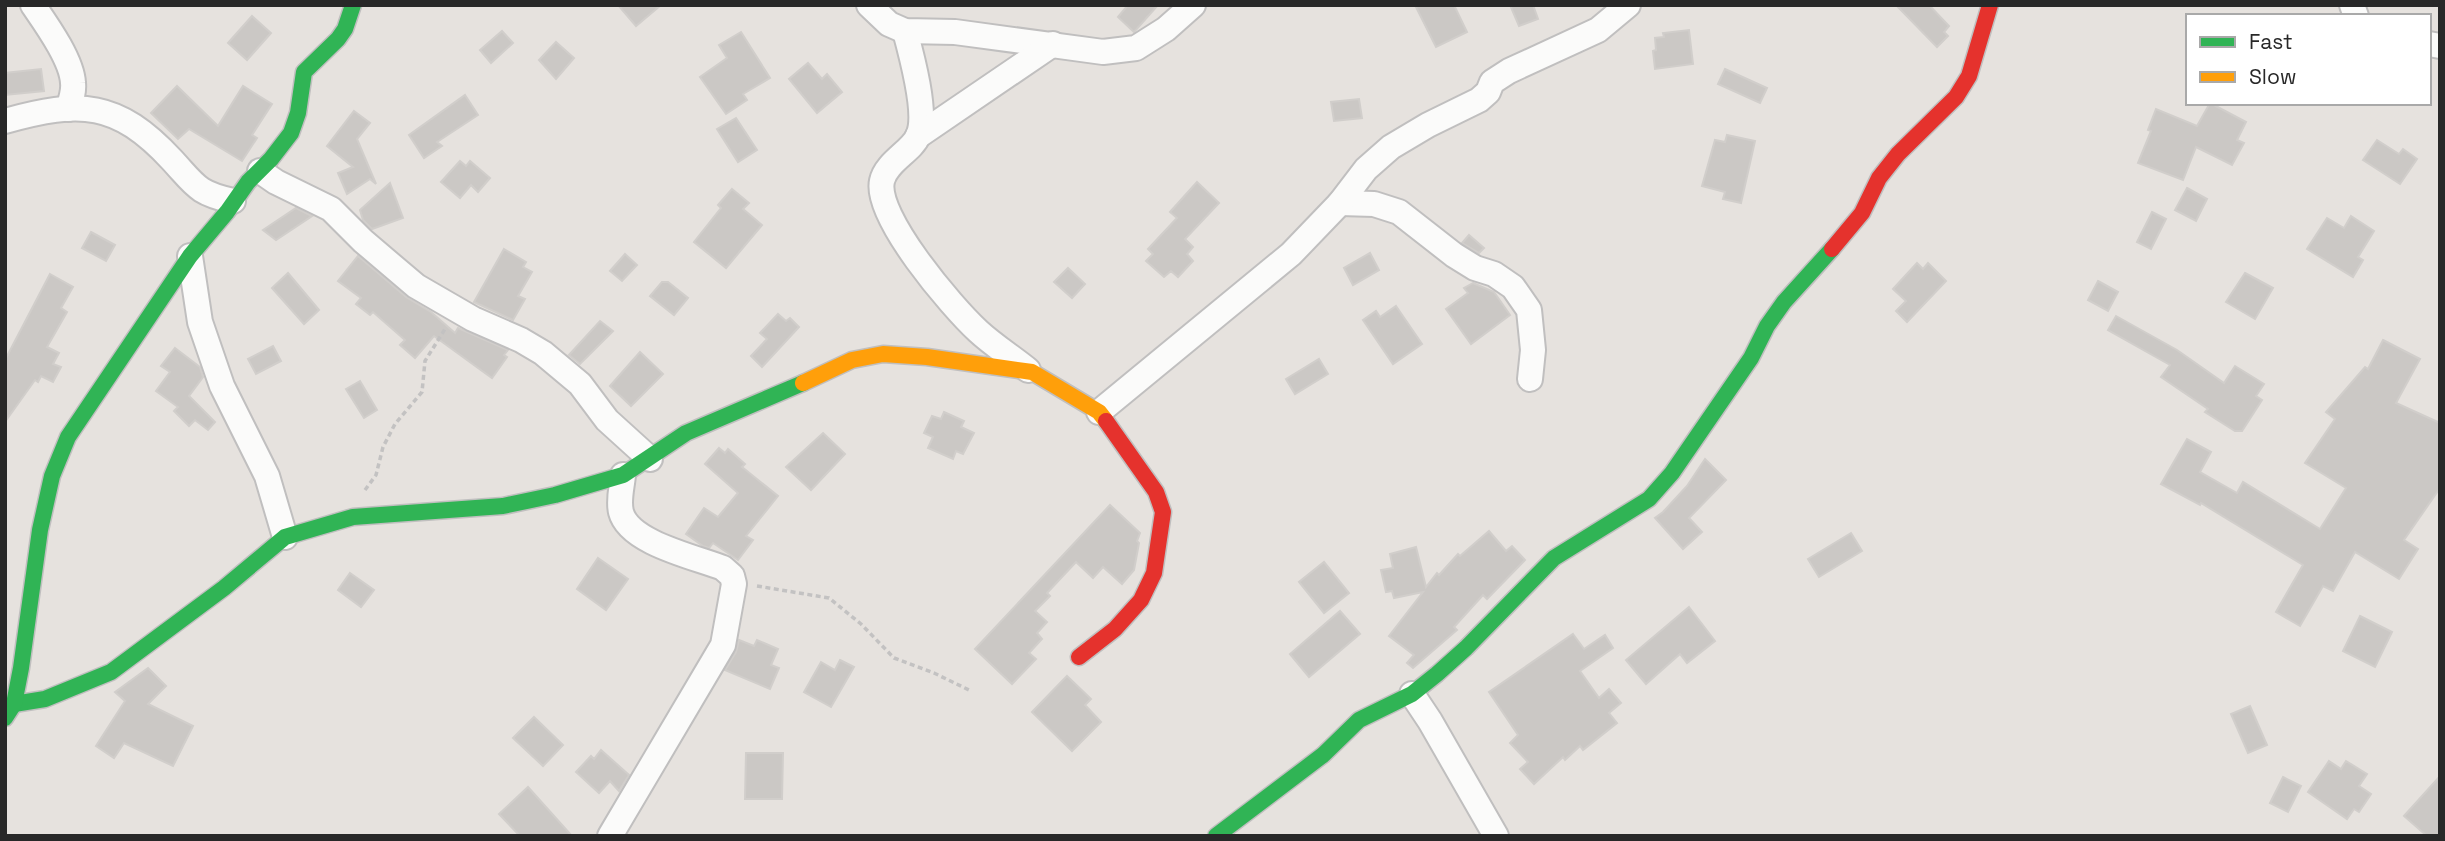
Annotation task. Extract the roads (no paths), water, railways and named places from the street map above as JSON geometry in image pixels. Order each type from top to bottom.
[{"type":"street","points":[[33,5],[69,65],[74,80],[68,109]]},
{"type":"street","points":[[353,5],[345,29],[338,39],[304,72],[298,113],[291,133],[190,256],[74,427],[52,476],[10,711],[111,672],[224,588],[285,537],[316,526],[353,517],[503,506],[555,495],[623,475],[686,433],[762,402],[852,360],[883,354],[927,357],[1031,372]]},
{"type":"street","points":[[869,5],[889,23],[905,31],[955,32],[1103,52],[1136,48],[1166,29],[1193,5]]},
{"type":"street","points":[[1100,412],[1291,254],[1340,203],[1366,169],[1391,147],[1479,100],[1499,76],[1598,30],[1628,5]]},
{"type":"street","points":[[1216,836],[1323,755],[1359,719],[1412,694],[1466,648],[1553,558],[1649,499],[1662,486],[1751,358],[1767,326],[1784,302],[1863,213],[1879,178],[1898,154],[1956,97],[1973,66],[1990,5]]},
{"type":"street","points":[[905,31],[921,107],[918,136]]},
{"type":"street","points":[[1053,44],[918,136],[882,178],[880,193],[886,210],[902,237],[959,313],[981,334],[1031,372],[1100,412],[1156,492],[1163,512],[1154,573],[1141,600],[1115,629],[1079,657]]},
{"type":"street","points":[[5,121],[39,112],[68,109],[100,110],[117,115],[146,133],[203,192],[233,201]]},
{"type":"street","points":[[260,171],[276,182],[331,209],[363,241],[416,286],[543,353],[580,384],[607,420],[650,459]]},
{"type":"street","points":[[1340,203],[1374,204],[1399,212],[1454,255],[1513,287],[1529,310],[1533,350],[1530,379]]},
{"type":"street","points":[[190,256],[200,322],[222,386],[267,476],[285,537]]},
{"type":"street","points":[[610,836],[723,645],[734,580],[723,568],[641,537],[629,528],[622,515],[620,503],[623,475]]},
{"type":"street","points":[[1412,694],[1496,836]]},
{"type":"street","points":[[1235,836],[1250,810]]}]
